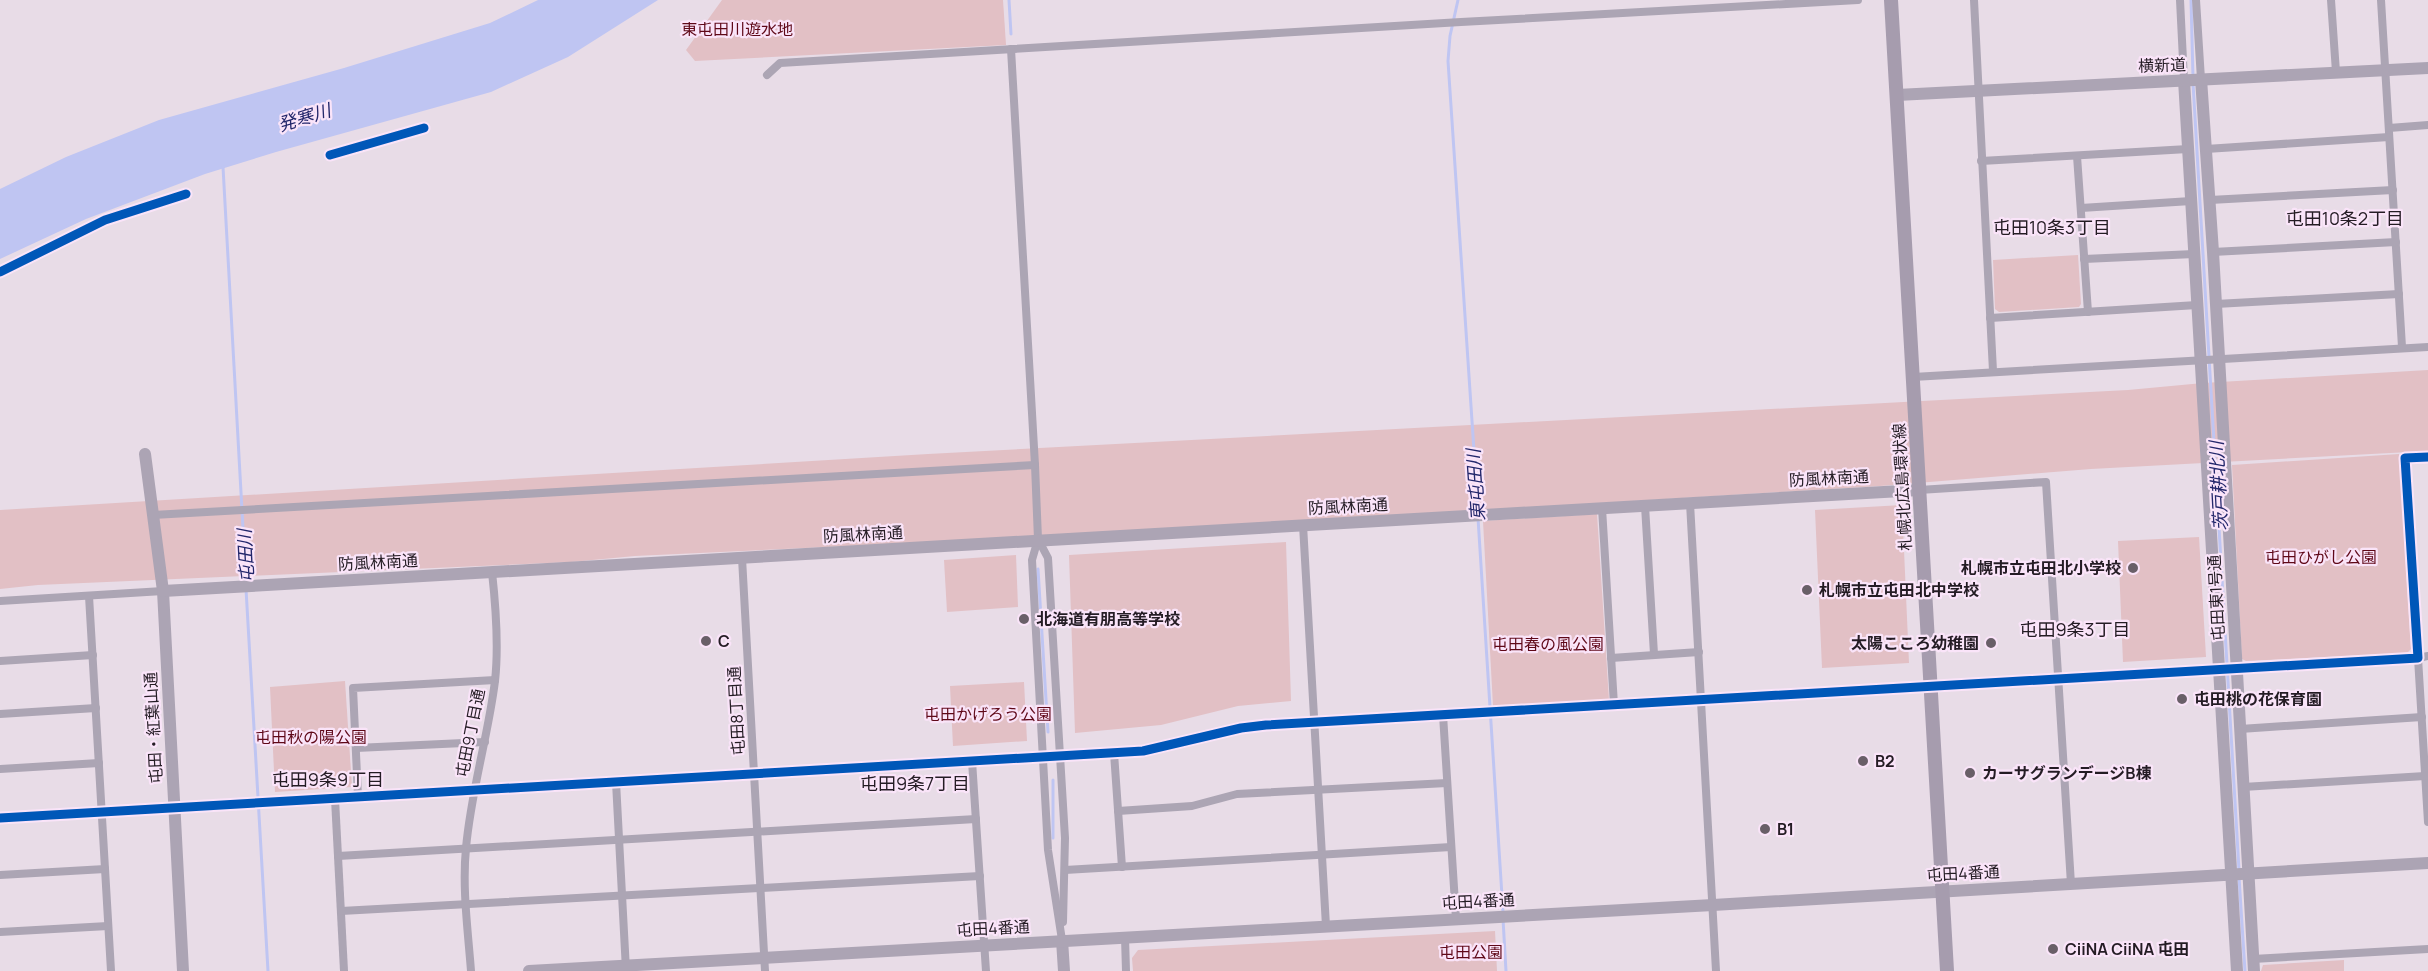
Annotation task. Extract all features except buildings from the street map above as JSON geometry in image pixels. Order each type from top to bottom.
[{"type":"main road","name":"札幌北広島環状線","points":[[1891,0],[1947,971]]},
{"type":"street","points":[[767,75],[780,63],[1461,21],[1858,0]]},
{"type":"street","points":[[1974,0],[1977,90],[1994,371]]},
{"type":"street","points":[[2180,0],[2193,80]]},
{"type":"street","points":[[2193,80],[2196,0]]},
{"type":"street","points":[[2331,0],[2336,72]]},
{"type":"street","points":[[2381,0],[2402,347]]},
{"type":"street","points":[[1011,49],[1035,465],[1038,539],[1032,560],[1048,850],[1062,940],[1064,971]]},
{"type":"street","name":"横新道","points":[[1896,95],[2428,68]]},
{"type":"street","name":"屯田東1号通","points":[[2193,80],[2188,149],[2197,305],[2210,359],[2243,787],[2236,971]]},
{"type":"street","name":"屯田東1号通","points":[[2193,80],[2206,149],[2216,304],[2210,359],[2221,670],[2240,875],[2254,965]]},
{"type":"street","points":[[2389,128],[2428,125]]},
{"type":"street","points":[[2206,149],[2389,137]]},
{"type":"street","points":[[1981,161],[2188,149]]},
{"type":"street","points":[[2077,156],[2088,312]]},
{"type":"street","points":[[2210,200],[2393,190]]},
{"type":"street","points":[[2081,208],[2191,201]]},
{"type":"street","points":[[2213,252],[2396,242]]},
{"type":"street","points":[[2084,259],[2194,254]]},
{"type":"street","points":[[2216,304],[2399,294]]},
{"type":"street","points":[[1990,318],[2197,305]]},
{"type":"street","points":[[1912,377],[2428,347]]},
{"type":"street","name":"屯田・紅葉山通","points":[[145,454],[163,591],[183,971]]},
{"type":"street","points":[[2428,457],[2405,459],[2428,822]]},
{"type":"street","points":[[153,514],[1035,465]]},
{"type":"street","points":[[1919,490],[2046,482],[2071,884]]},
{"type":"street","name":"防風林南通","points":[[163,591],[1919,490]]},
{"type":"street","points":[[1690,503],[1716,971]]},
{"type":"street","points":[[1645,506],[1654,654]]},
{"type":"street","points":[[1602,508],[1614,705]]},
{"type":"street","points":[[1303,525],[1326,926]]},
{"type":"street","points":[[1038,539],[1048,558],[1061,756],[1065,870],[1062,940]]},
{"type":"street","name":"屯田8丁目通","points":[[742,558],[765,971]]},
{"type":"street","name":"屯田9丁目通","points":[[471,971],[465,849],[495,680],[497,619],[492,572]]},
{"type":"street","points":[[0,601],[163,591]]},
{"type":"street","points":[[89,596],[111,971]]},
{"type":"street","points":[[1611,658],[1699,652]]},
{"type":"street","points":[[0,660],[93,655]]},
{"type":"street","points":[[0,818],[1114,753],[1178,745],[1241,728],[1316,722],[2428,656]]},
{"type":"street","points":[[358,797],[353,688],[495,680]]},
{"type":"street","points":[[0,714],[96,708]]},
{"type":"street","points":[[1443,715],[1456,919]]},
{"type":"street","points":[[2240,729],[2422,717]]},
{"type":"street","points":[[356,748],[485,742]]},
{"type":"street","points":[[1114,753],[1122,867]]},
{"type":"street","points":[[972,761],[986,971]]},
{"type":"street","points":[[0,769],[99,764]]},
{"type":"street","points":[[2243,787],[2425,776]]},
{"type":"street","points":[[616,782],[626,968]]},
{"type":"street","points":[[1118,811],[1192,806],[1237,794],[1447,783]]},
{"type":"street","points":[[334,799],[344,971]]},
{"type":"street","points":[[338,856],[976,819]]},
{"type":"street","points":[[1065,870],[1451,847]]},
{"type":"street","name":"屯田4番通","points":[[529,971],[626,968],[765,957],[2240,875],[2428,862]]},
{"type":"street","points":[[0,875],[105,869]]},
{"type":"street","points":[[341,911],[980,876]]},
{"type":"street","points":[[0,932],[108,926]]},
{"type":"street","points":[[1125,937],[1126,971]]},
{"type":"street","points":[[2254,965],[2428,949]]},
{"type":"green space","name":"東屯田川遊水地","points":[[722,0],[1003,0],[1006,45],[695,61],[686,50]]},
{"type":"green space","points":[[2078,255],[2081,304],[2079,307],[1999,312],[1995,309],[1993,260]]},
{"type":"green space","points":[[2428,370],[2428,451],[2091,469],[1880,486],[1061,536],[635,556],[571,562],[38,585],[0,589],[0,510],[928,454],[2128,390],[2203,383]]},
{"type":"green space","name":"屯田ひがし公園","points":[[2399,454],[2411,649],[2407,653],[2246,661],[2242,659],[2232,465]]},
{"type":"green space","points":[[1902,505],[1909,663],[1822,668],[1815,510]]},
{"type":"green space","name":"屯田春の風公園","points":[[1597,514],[1609,700],[1493,706],[1483,521]]},
{"type":"green space","points":[[2199,537],[2206,657],[2123,662],[2118,541]]},
{"type":"green space","points":[[1286,542],[1291,701],[1238,706],[1161,725],[1075,733],[1069,555]]},
{"type":"green space","points":[[1016,555],[1018,607],[947,612],[944,560]]},
{"type":"green space","name":"屯田秋の陽公園","points":[[345,681],[352,787],[275,792],[270,687]]},
{"type":"green space","name":"屯田かげろう公園","points":[[1024,682],[1027,741],[953,746],[950,686]]},
{"type":"green space","name":"屯田公園","points":[[1495,931],[1497,971],[1133,971],[1132,958],[1138,950]]},
{"type":"green space","points":[[2344,960],[2344,971],[2261,971],[2263,965]]},
{"type":"water","name":"発寒川","points":[[538,0],[658,0],[568,57],[491,92],[205,174],[86,219],[0,259],[0,189],[66,157],[159,120],[344,68],[490,23]]},
{"type":"waterway","points":[[1009,0],[1011,34]]},
{"type":"waterway","name":"東屯田川","points":[[1458,0],[1450,36],[1448,61],[1478,511]]},
{"type":"waterway","name":"茨戸耕北川","points":[[2191,0],[2193,77]]},
{"type":"waterway","name":"茨戸耕北川","points":[[2193,83],[2239,870]]},
{"type":"waterway","name":"屯田川","points":[[223,167],[246,583]]},
{"type":"waterway","name":"東屯田川","points":[[1478,518],[1503,912]]},
{"type":"waterway","points":[[1038,569],[1048,732]]},
{"type":"waterway","name":"屯田川","points":[[246,589],[268,971]]},
{"type":"waterway","points":[[1053,780],[1053,838]]},
{"type":"waterway","name":"茨戸耕北川","points":[[2239,877],[2245,971]]},
{"type":"waterway","name":"東屯田川","points":[[1503,919],[1506,971]]},
{"type":"cycle path","points":[[330,155],[424,128]]},
{"type":"cycle path","points":[[0,272],[105,220],[186,194]]},
{"type":"cycle path","points":[[0,818],[1143,751],[1241,728],[1266,725],[2418,658],[2405,458],[2428,457]]},
{"type":"place","name":"札幌市立屯田北小学校","points":[[2133,568]]},
{"type":"place","name":"札幌市立屯田北中学校","points":[[1807,590]]},
{"type":"place","name":"北海道有朋高等学校","points":[[1024,619]]},
{"type":"place","name":"C","points":[[706,641]]},
{"type":"place","name":"太陽こころ幼稚園","points":[[1991,643]]},
{"type":"place","name":"屯田桃の花保育園","points":[[2182,699]]},
{"type":"place","name":"B2","points":[[1863,761]]},
{"type":"place","name":"カーサグランデージB棟","points":[[1970,773]]},
{"type":"place","name":"B1","points":[[1765,829]]},
{"type":"place","name":"CiiNA CiiNA 屯田","points":[[2053,949]]},
{"type":"district","name":"屯田10条2丁目","points":[[2345,218]]},
{"type":"district","name":"屯田10条3丁目","points":[[2052,227]]},
{"type":"district","name":"屯田9条3丁目","points":[[2075,629]]},
{"type":"district","name":"屯田9条9丁目","points":[[328,779]]},
{"type":"district","name":"屯田9条7丁目","points":[[915,783]]}]
